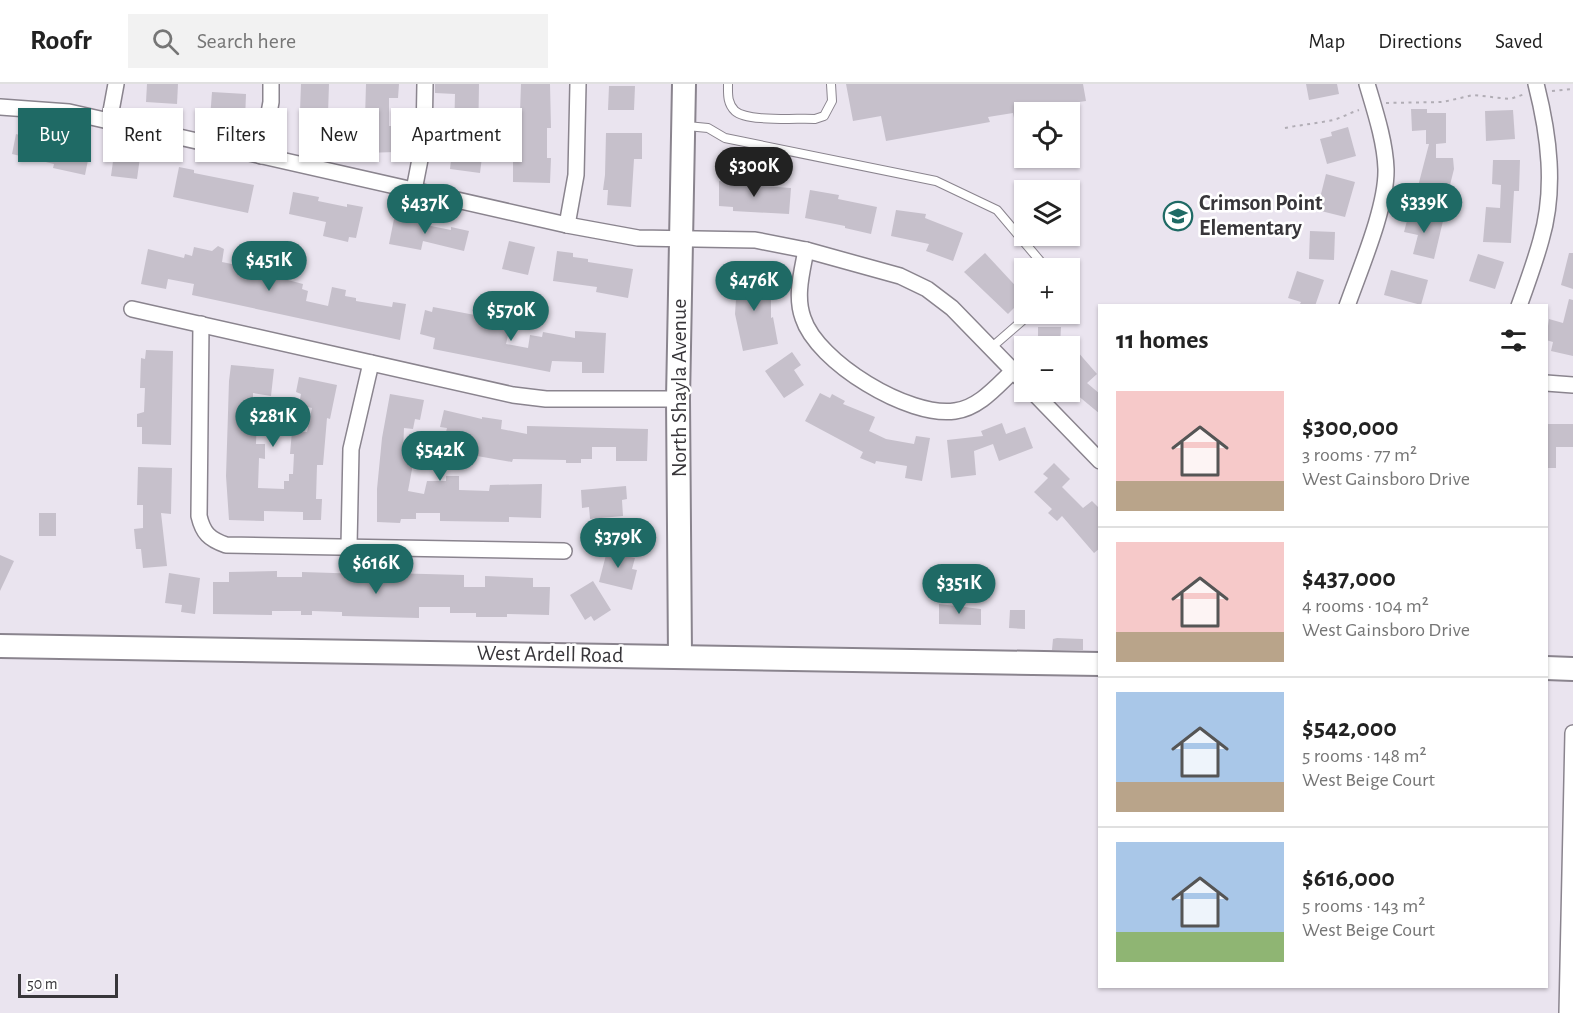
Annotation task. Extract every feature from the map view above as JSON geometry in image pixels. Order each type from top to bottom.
[{"type":"street","points":[[112,108],[116,84]]},
{"type":"street","points":[[270,108],[272,84]]},
{"type":"street","points":[[414,190],[424,139],[425,84]]},
{"type":"street","points":[[567,225],[576,175],[578,84]]},
{"type":"street","name":"North Shayla Avenue","points":[[680,656],[678,399],[684,84]]},
{"type":"street","points":[[1348,304],[1384,195],[1386,169],[1382,142],[1367,84]]},
{"type":"street","points":[[1520,304],[1542,239],[1548,208],[1550,149],[1537,88]]},
{"type":"street","points":[[0,107],[59,110],[103,121]]},
{"type":"street","points":[[287,162],[567,225],[638,238],[756,240],[806,250],[900,276],[927,289],[952,308],[1014,371]]},
{"type":"street","points":[[806,250],[799,289],[803,319],[809,332],[829,353],[866,383],[923,410],[940,412],[957,411],[983,399],[1014,379]]},
{"type":"street","points":[[132,309],[513,395],[546,399],[678,399]]},
{"type":"street","points":[[201,324],[199,516],[206,535],[226,545],[564,550]]},
{"type":"street","points":[[349,546],[351,449],[371,363]]},
{"type":"street","points":[[1548,383],[1573,385]]},
{"type":"street","points":[[1044,402],[1098,459]]},
{"type":"street","name":"West Ardell Road","points":[[0,646],[1098,664]]},
{"type":"street","points":[[1548,668],[1573,669]]},
{"type":"street","points":[[1567,1013],[1572,902],[1573,733]]},
{"type":"lane","points":[[728,84],[728,100],[736,112],[751,117],[814,119],[824,116],[832,101],[831,84]]},
{"type":"lane","points":[[683,126],[708,128],[725,138],[936,181],[997,210],[1038,258]]},
{"type":"lane","points":[[992,347],[1018,324]]},
{"type":"path","points":[[1386,103],[1443,102],[1473,95],[1510,99],[1537,88],[1573,89]]},
{"type":"path","points":[[1285,128],[1309,122],[1330,121],[1344,114],[1362,110]]},
{"type":"building","points":[[147,84],[178,84],[177,104],[146,102]]},
{"type":"building","points":[[301,84],[329,84],[328,108],[300,108]]},
{"type":"building","points":[[366,84],[399,84],[398,98],[389,98],[391,152],[379,153],[379,108],[365,108]]},
{"type":"building","points":[[435,84],[479,84],[479,108],[455,108],[455,94],[435,93]]},
{"type":"building","points":[[521,84],[550,84],[551,128],[547,128],[547,158],[551,158],[550,183],[513,182],[513,162],[522,162],[522,108],[520,108]]},
{"type":"building","points":[[846,84],[1083,84],[1086,101],[1014,102],[1014,118],[1013,113],[988,117],[990,122],[886,141],[881,116],[853,121]]},
{"type":"building","points":[[1306,84],[1337,84],[1339,94],[1309,100]]},
{"type":"building","points":[[609,86],[635,86],[634,110],[608,110]]},
{"type":"building","points":[[212,92],[246,94],[245,108],[211,108]]},
{"type":"building","points":[[1411,109],[1427,109],[1427,113],[1446,113],[1446,143],[1436,144],[1436,158],[1453,158],[1454,169],[1446,201],[1416,194],[1429,144],[1426,144],[1426,130],[1412,131]]},
{"type":"building","points":[[1513,110],[1515,139],[1486,141],[1485,111]]},
{"type":"building","points":[[1348,127],[1356,156],[1327,164],[1320,139],[1332,136],[1331,132]]},
{"type":"building","points":[[606,133],[642,133],[642,159],[634,159],[631,207],[607,205],[608,190],[603,190]]},
{"type":"building","points":[[16,134],[18,135],[18,155],[12,154]]},
{"type":"building","points":[[1493,160],[1520,160],[1519,191],[1514,191],[1511,243],[1483,242],[1486,207],[1500,208],[1501,185],[1492,184]]},
{"type":"building","points":[[46,162],[88,162],[85,175],[53,168],[54,164]]},
{"type":"building","points":[[113,162],[139,162],[137,179],[111,176]]},
{"type":"building","points":[[451,162],[481,162],[480,173],[450,169]]},
{"type":"building","points":[[179,167],[194,170],[194,173],[254,185],[248,213],[173,197]]},
{"type":"building","points":[[1326,174],[1355,182],[1345,217],[1317,210]]},
{"type":"building","points":[[719,181],[791,188],[789,214],[733,211],[733,207],[719,206]]},
{"type":"building","points":[[810,190],[839,195],[838,199],[877,207],[871,234],[805,218]]},
{"type":"building","points":[[293,192],[319,197],[318,201],[347,207],[347,204],[363,207],[356,238],[349,237],[348,242],[323,236],[326,222],[289,214]]},
{"type":"building","points":[[896,210],[926,214],[925,218],[963,233],[953,261],[926,251],[929,244],[891,236]]},
{"type":"building","points":[[1409,213],[1443,221],[1434,259],[1413,254],[1418,235],[1404,232]]},
{"type":"building","points":[[395,214],[411,217],[411,220],[426,225],[469,231],[464,251],[423,241],[421,250],[389,244]]},
{"type":"building","points":[[1310,231],[1335,232],[1334,260],[1309,259]]},
{"type":"building","points":[[509,241],[535,247],[528,275],[502,269]]},
{"type":"building","points":[[218,246],[224,249],[222,262],[270,272],[269,275],[303,284],[302,289],[308,291],[306,301],[328,306],[332,287],[346,290],[345,296],[356,298],[356,301],[392,307],[393,302],[406,304],[400,340],[192,295],[194,284],[168,279],[166,289],[141,284],[148,249],[184,258],[185,254],[192,256],[194,247],[212,251]]},
{"type":"building","points":[[557,251],[573,253],[573,257],[588,259],[588,262],[633,269],[628,298],[596,292],[597,287],[553,281]]},
{"type":"building","points":[[985,253],[1014,284],[1014,308],[1008,314],[964,272]]},
{"type":"building","points":[[1569,253],[1573,253],[1573,289],[1561,285]]},
{"type":"building","points":[[1478,254],[1504,262],[1495,289],[1469,281]]},
{"type":"building","points":[[738,269],[759,269],[759,288],[771,288],[771,318],[773,317],[778,344],[743,351],[735,314]]},
{"type":"building","points":[[1391,270],[1428,280],[1421,304],[1384,295]]},
{"type":"building","points":[[1297,271],[1324,280],[1316,304],[1300,304],[1301,302],[1288,298]]},
{"type":"building","points":[[1569,299],[1573,300],[1573,356],[1551,351],[1553,342],[1548,341],[1549,319],[1563,323]]},
{"type":"building","points":[[433,307],[511,322],[506,344],[528,348],[530,335],[542,337],[543,332],[575,338],[575,331],[606,333],[604,373],[582,373],[582,362],[552,361],[550,372],[433,349],[435,338],[420,334],[425,310],[432,312]]},
{"type":"building","points":[[1038,327],[1061,327],[1061,336],[1038,336]]},
{"type":"building","points":[[146,350],[173,351],[171,445],[142,444],[142,427],[137,427],[137,414],[144,412],[145,388],[140,388],[141,358],[145,359]]},
{"type":"building","points":[[792,352],[801,365],[794,370],[804,385],[784,398],[765,371]]},
{"type":"building","points":[[1080,354],[1097,374],[1087,383],[1098,392],[1098,412],[1080,397]]},
{"type":"building","points":[[231,365],[274,369],[271,396],[253,393],[253,415],[257,415],[256,444],[265,444],[265,459],[259,458],[258,488],[284,489],[284,481],[289,481],[289,474],[293,474],[294,454],[290,454],[292,431],[307,432],[312,408],[299,405],[301,394],[296,392],[299,377],[337,385],[330,419],[327,418],[323,465],[317,465],[316,499],[322,499],[321,520],[303,520],[303,512],[264,511],[264,521],[229,520],[226,476]]},
{"type":"building","points":[[820,393],[830,398],[832,394],[845,401],[843,404],[875,417],[869,431],[886,439],[914,444],[916,436],[930,438],[922,481],[905,478],[907,466],[876,461],[875,464],[860,458],[863,452],[805,421]]},
{"type":"building","points":[[390,394],[424,400],[420,420],[415,419],[413,429],[404,428],[403,453],[415,453],[408,491],[424,494],[427,481],[446,481],[446,476],[459,476],[459,490],[489,491],[490,485],[542,484],[541,518],[509,517],[509,522],[440,521],[440,513],[416,513],[416,519],[401,519],[400,523],[377,522],[377,489],[382,438]]},
{"type":"building","points":[[444,410],[482,419],[482,417],[502,420],[501,429],[527,434],[527,426],[648,429],[647,461],[616,461],[616,447],[592,447],[592,459],[581,459],[581,463],[566,463],[566,460],[513,459],[512,462],[477,456],[478,452],[447,445],[449,437],[445,436],[447,428],[440,427]]},
{"type":"building","points":[[1002,423],[1006,434],[1025,427],[1033,448],[999,461],[993,444],[974,451],[976,475],[951,478],[947,440],[983,436],[981,431]]},
{"type":"building","points":[[1548,424],[1573,424],[1573,447],[1556,447],[1556,468],[1548,468]]},
{"type":"building","points":[[1054,463],[1070,479],[1062,487],[1083,508],[1092,501],[1098,507],[1098,550],[1094,553],[1062,516],[1057,521],[1048,513],[1052,509],[1034,492],[1048,478],[1043,474]]},
{"type":"building","points":[[138,467],[172,468],[171,514],[161,513],[167,566],[143,568],[141,549],[136,549],[134,529],[143,528],[143,505],[137,505]]},
{"type":"building","points":[[626,486],[627,499],[622,500],[623,516],[590,519],[589,507],[582,508],[581,490]]},
{"type":"building","points":[[39,513],[56,513],[56,536],[39,536]]},
{"type":"building","points":[[612,546],[627,550],[625,556],[635,558],[632,569],[637,570],[632,590],[599,582],[607,551],[611,552]]},
{"type":"building","points":[[0,555],[14,561],[0,591]]},
{"type":"building","points":[[277,571],[277,577],[302,577],[302,572],[365,574],[364,582],[387,582],[388,573],[464,575],[464,587],[485,587],[485,576],[533,578],[533,587],[550,587],[549,615],[507,614],[507,617],[476,617],[476,613],[450,613],[450,607],[419,607],[419,618],[342,616],[342,612],[312,611],[312,615],[301,615],[301,611],[272,611],[272,615],[213,614],[213,582],[229,582],[229,572]]},
{"type":"building","points":[[169,573],[200,578],[195,614],[181,612],[182,605],[165,603]]},
{"type":"building","points":[[593,581],[611,610],[594,621],[591,616],[585,620],[570,595]]},
{"type":"building","points":[[939,604],[981,609],[981,625],[939,624]]},
{"type":"building","points":[[1010,610],[1025,610],[1025,629],[1009,628]]},
{"type":"building","points":[[1053,639],[1083,639],[1083,650],[1052,650]]},
{"type":"place","name":"Crimson Point Elementary","points":[[1178,216]]}]
